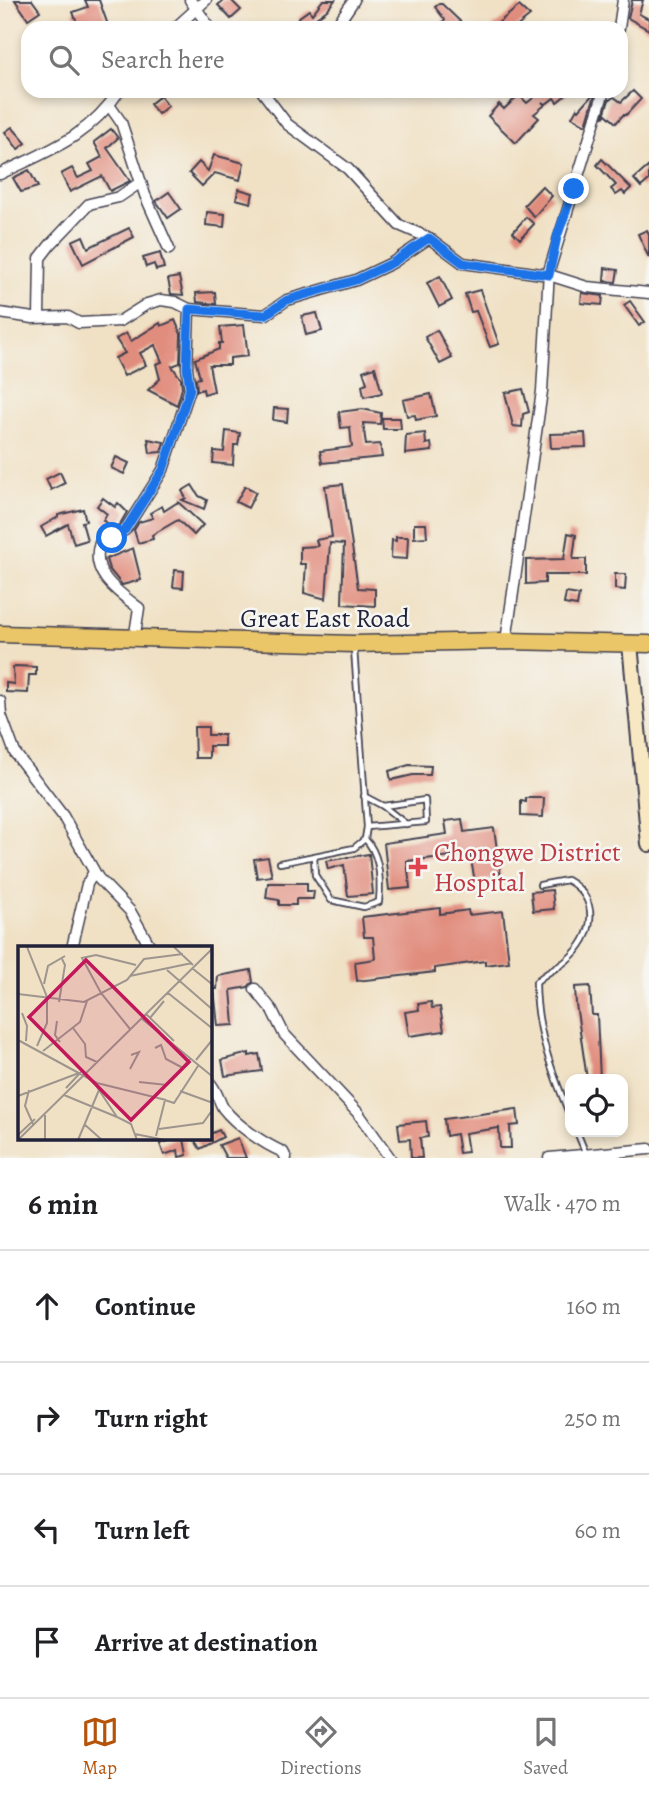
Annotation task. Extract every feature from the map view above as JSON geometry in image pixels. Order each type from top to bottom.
[{"type":"highway","name":"Great East Road","points":[[0,637],[354,644],[506,641],[649,644]]},
{"type":"main road","points":[[631,643],[649,844]]},
{"type":"street","points":[[190,0],[205,21]]},
{"type":"street","points":[[184,21],[206,0]]},
{"type":"street","points":[[340,21],[354,0]]},
{"type":"street","points":[[620,21],[623,0]]},
{"type":"street","points":[[0,174],[52,152],[73,138],[114,98]]},
{"type":"street","points":[[267,98],[287,124],[348,169],[398,225],[429,238],[463,263],[549,275],[587,286],[649,293]]},
{"type":"street","points":[[506,641],[542,391],[543,334],[549,275],[557,237],[602,98]]},
{"type":"street","points":[[109,105],[121,122],[141,182],[169,249]]},
{"type":"street","points":[[39,317],[40,258],[89,205],[119,197],[141,182]]},
{"type":"street","points":[[0,313],[68,317],[79,323],[120,321],[146,304],[161,300],[175,302],[189,309],[265,315],[287,300],[356,280],[392,263],[429,238]]},
{"type":"street","points":[[134,640],[139,608],[110,586],[99,569],[98,548],[100,543],[125,530],[163,470],[190,389],[187,368],[189,309]]},
{"type":"street","points":[[0,701],[1,719],[15,752],[63,816],[94,872],[130,911],[151,946]]},
{"type":"street","points":[[72,946],[87,884],[94,872]]},
{"type":"street","points":[[255,989],[272,1010],[284,1034],[358,1113],[390,1158]]},
{"type":"street","points":[[212,1085],[223,1108],[270,1146],[283,1152],[286,1158]]},
{"type":"street","points":[[549,1158],[587,1157],[649,1149]]},
{"type":"lane","points":[[280,863],[354,848],[365,839],[367,827],[354,644]]},
{"type":"lane","points":[[364,796],[407,824]]},
{"type":"lane","points":[[367,827],[426,822],[425,800],[383,806]]},
{"type":"lane","points":[[314,856],[315,875],[331,900],[364,908],[379,902],[380,889],[374,848],[365,839]]},
{"type":"lane","points":[[540,885],[567,880],[583,889],[590,902],[583,943],[565,962],[548,970],[536,982],[536,1013],[543,1044],[565,1103]]},
{"type":"lane","points":[[579,1137],[587,1157]]},
{"type":"building","points":[[15,0],[32,0],[40,11],[28,19]]},
{"type":"building","points":[[85,0],[99,0],[106,21],[76,21],[73,12],[88,7]]},
{"type":"building","points":[[224,0],[231,0],[241,10],[231,19],[218,5]]},
{"type":"building","points":[[323,0],[335,0],[312,21],[301,21],[298,18],[309,10],[312,14]]},
{"type":"building","points":[[632,0],[643,0],[639,14],[649,19],[649,30],[628,18]]},
{"type":"building","points":[[442,4],[460,21],[444,21],[435,7]]},
{"type":"building","points":[[519,6],[530,16],[524,21],[501,21]]},
{"type":"building","points":[[633,91],[641,99],[616,123],[606,114],[603,118],[609,100],[615,98],[621,102]]},
{"type":"building","points":[[162,98],[168,106],[158,114],[150,104]]},
{"type":"building","points":[[516,98],[522,98],[527,103],[533,98],[554,98],[546,104],[542,102],[545,105],[534,114],[539,118],[516,143],[488,116],[499,104],[504,109]]},
{"type":"building","points":[[590,98],[594,98],[586,125],[572,117],[577,108],[579,110]]},
{"type":"building","points":[[12,127],[26,143],[18,149],[5,132]]},
{"type":"building","points":[[111,129],[118,138],[107,148],[130,181],[110,191],[102,176],[70,192],[61,174],[72,168],[78,178],[93,171],[89,164],[102,157],[94,142]]},
{"type":"building","points":[[214,155],[244,163],[240,180],[215,173],[202,186],[189,173],[199,162],[208,171]]},
{"type":"building","points":[[602,159],[631,188],[625,194],[622,191],[616,195],[611,189],[616,185],[597,165]]},
{"type":"building","points":[[649,166],[649,180],[641,187],[634,179]]},
{"type":"building","points":[[29,170],[38,187],[21,192],[13,178]]},
{"type":"building","points":[[542,186],[552,196],[534,217],[524,205]]},
{"type":"building","points":[[239,189],[253,193],[251,203],[236,199]]},
{"type":"building","points":[[169,192],[181,209],[168,218],[156,201]]},
{"type":"building","points":[[207,212],[225,214],[224,227],[206,225]]},
{"type":"building","points":[[526,217],[534,224],[520,239],[513,232]]},
{"type":"building","points":[[129,228],[134,237],[83,264],[72,241],[83,236],[88,248]]},
{"type":"building","points":[[647,230],[649,234],[649,258],[638,234]]},
{"type":"building","points":[[160,253],[164,268],[156,270],[154,264],[146,267],[143,258]]},
{"type":"building","points":[[605,268],[618,270],[616,282],[604,281]]},
{"type":"building","points":[[440,276],[452,300],[439,307],[427,283]]},
{"type":"building","points":[[179,277],[183,295],[171,294],[168,279]]},
{"type":"building","points":[[480,290],[499,344],[490,347],[476,311],[471,312],[465,294]]},
{"type":"building","points":[[215,292],[216,304],[197,302],[196,293]]},
{"type":"building","points":[[582,293],[603,296],[602,305],[581,303]]},
{"type":"building","points":[[630,301],[645,322],[639,326],[624,305]]},
{"type":"building","points":[[317,313],[322,331],[306,335],[302,316]]},
{"type":"building","points":[[175,320],[181,334],[180,363],[172,366],[181,379],[182,388],[177,405],[148,390],[160,379],[156,364],[162,362],[155,345],[140,353],[146,365],[124,376],[115,358],[125,353],[116,339],[126,333],[131,341],[160,323],[161,326]]},
{"type":"building","points":[[244,325],[248,356],[230,358],[230,365],[209,365],[214,391],[204,394],[203,389],[197,391],[196,379],[200,378],[195,359],[219,349],[219,343],[222,343],[220,327]]},
{"type":"building","points":[[437,330],[452,358],[440,364],[425,337]]},
{"type":"building","points":[[375,367],[382,393],[364,397],[362,385],[367,383],[363,371]]},
{"type":"building","points":[[523,389],[529,412],[523,414],[522,427],[513,426],[505,393]]},
{"type":"building","points":[[431,394],[436,416],[416,420],[415,415],[407,416],[403,400]]},
{"type":"building","points":[[274,408],[288,409],[287,422],[273,420]]},
{"type":"building","points":[[362,409],[381,413],[380,424],[363,423],[366,445],[380,444],[382,457],[322,463],[320,451],[352,447],[350,427],[341,428],[339,412]]},
{"type":"building","points":[[382,418],[400,418],[401,429],[383,429]]},
{"type":"building","points":[[226,431],[240,433],[238,445],[234,445],[233,465],[213,463],[214,451],[224,452]]},
{"type":"building","points":[[425,433],[426,444],[431,443],[432,451],[405,454],[406,435]]},
{"type":"building","points":[[585,433],[586,447],[551,448],[550,434]]},
{"type":"building","points":[[148,439],[164,442],[161,452],[150,453]]},
{"type":"building","points":[[116,457],[129,463],[124,474],[111,468]]},
{"type":"building","points":[[60,472],[65,483],[51,490],[46,479]]},
{"type":"building","points":[[343,484],[358,588],[375,589],[375,606],[342,604],[344,544],[330,543],[326,599],[304,593],[306,564],[300,564],[300,547],[318,546],[316,540],[332,537],[325,486]]},
{"type":"building","points":[[192,485],[199,496],[207,500],[204,509],[182,500],[186,498],[182,491]]},
{"type":"building","points":[[245,486],[256,492],[248,508],[236,502]]},
{"type":"building","points":[[103,498],[115,507],[118,503],[127,512],[120,524],[112,529],[103,520],[107,514],[97,506]]},
{"type":"building","points":[[178,502],[203,525],[194,535],[178,520],[152,535],[153,539],[138,543],[134,530],[139,522],[153,518],[150,513],[162,506],[164,511]]},
{"type":"building","points":[[83,509],[86,521],[82,522],[87,540],[74,544],[68,524],[46,536],[41,527],[58,515]]},
{"type":"building","points":[[414,524],[426,524],[427,537],[414,538]]},
{"type":"building","points":[[568,533],[576,535],[573,559],[586,559],[586,575],[545,575],[545,583],[526,584],[526,560],[564,559]]},
{"type":"building","points":[[396,537],[408,537],[407,559],[391,558],[392,540],[396,541]]},
{"type":"building","points":[[133,548],[141,580],[122,585],[109,569],[106,559]]},
{"type":"building","points":[[175,570],[184,571],[183,588],[173,587]]},
{"type":"building","points":[[615,574],[626,574],[625,590],[615,589]]},
{"type":"building","points":[[566,593],[579,595],[577,606],[564,604]]},
{"type":"building","points":[[36,667],[36,675],[29,675],[28,693],[6,692],[6,683],[14,684],[13,668]]},
{"type":"building","points":[[194,727],[208,727],[208,735],[224,735],[224,746],[209,746],[209,758],[195,758]]},
{"type":"building","points":[[409,765],[431,766],[430,775],[413,775],[391,780],[389,771]]},
{"type":"building","points":[[526,798],[544,798],[543,817],[521,816],[521,801],[526,802]]},
{"type":"building","points":[[462,819],[464,832],[494,828],[501,878],[475,882],[470,854],[407,861],[410,888],[389,890],[384,843],[447,834],[445,821]]},
{"type":"building","points":[[369,854],[373,894],[348,896],[344,865],[328,869],[326,861]]},
{"type":"building","points":[[268,857],[272,876],[257,878],[254,859]]},
{"type":"building","points":[[268,883],[307,883],[307,891],[314,891],[313,899],[296,899],[296,905],[279,905],[279,900],[266,898]]},
{"type":"building","points":[[552,890],[554,909],[533,911],[531,892]]},
{"type":"building","points":[[440,908],[440,914],[468,910],[469,915],[503,911],[509,962],[485,965],[485,961],[435,968],[435,972],[357,981],[355,962],[375,959],[373,937],[364,937],[362,917]]},
{"type":"building","points":[[251,970],[253,982],[248,987],[231,990],[234,1025],[218,1026],[214,989],[217,989],[218,976]]},
{"type":"building","points":[[590,986],[592,1015],[597,1015],[600,1074],[586,1074],[575,987]]},
{"type":"building","points":[[431,1002],[432,1008],[440,1007],[444,1031],[409,1036],[405,1012],[419,1010],[418,1004]]},
{"type":"building","points":[[249,1053],[249,1056],[259,1054],[262,1071],[225,1076],[222,1060]]},
{"type":"building","points":[[517,1109],[519,1125],[510,1126],[511,1148],[500,1148],[499,1128],[465,1133],[468,1152],[459,1153],[456,1134],[446,1136],[444,1119]]},
{"type":"building","points":[[426,1121],[428,1137],[420,1138],[422,1158],[411,1158],[410,1139],[400,1140],[398,1124]]},
{"type":"building","points":[[219,1130],[223,1137],[200,1149],[195,1140],[212,1140],[212,1133]]},
{"type":"building","points":[[238,1138],[246,1158],[226,1158],[219,1145]]},
{"type":"building","points":[[170,1140],[184,1140],[187,1155],[179,1157],[178,1150],[164,1155],[160,1144]]},
{"type":"place","name":"Chongwe District Hospital","points":[[418,867]]},
{"type":"route","points":[[112,538],[125,530],[149,488],[163,470],[190,389],[187,368],[189,309],[265,315],[287,300],[356,280],[392,263],[429,238],[463,263],[549,275],[557,237],[574,189]]}]
